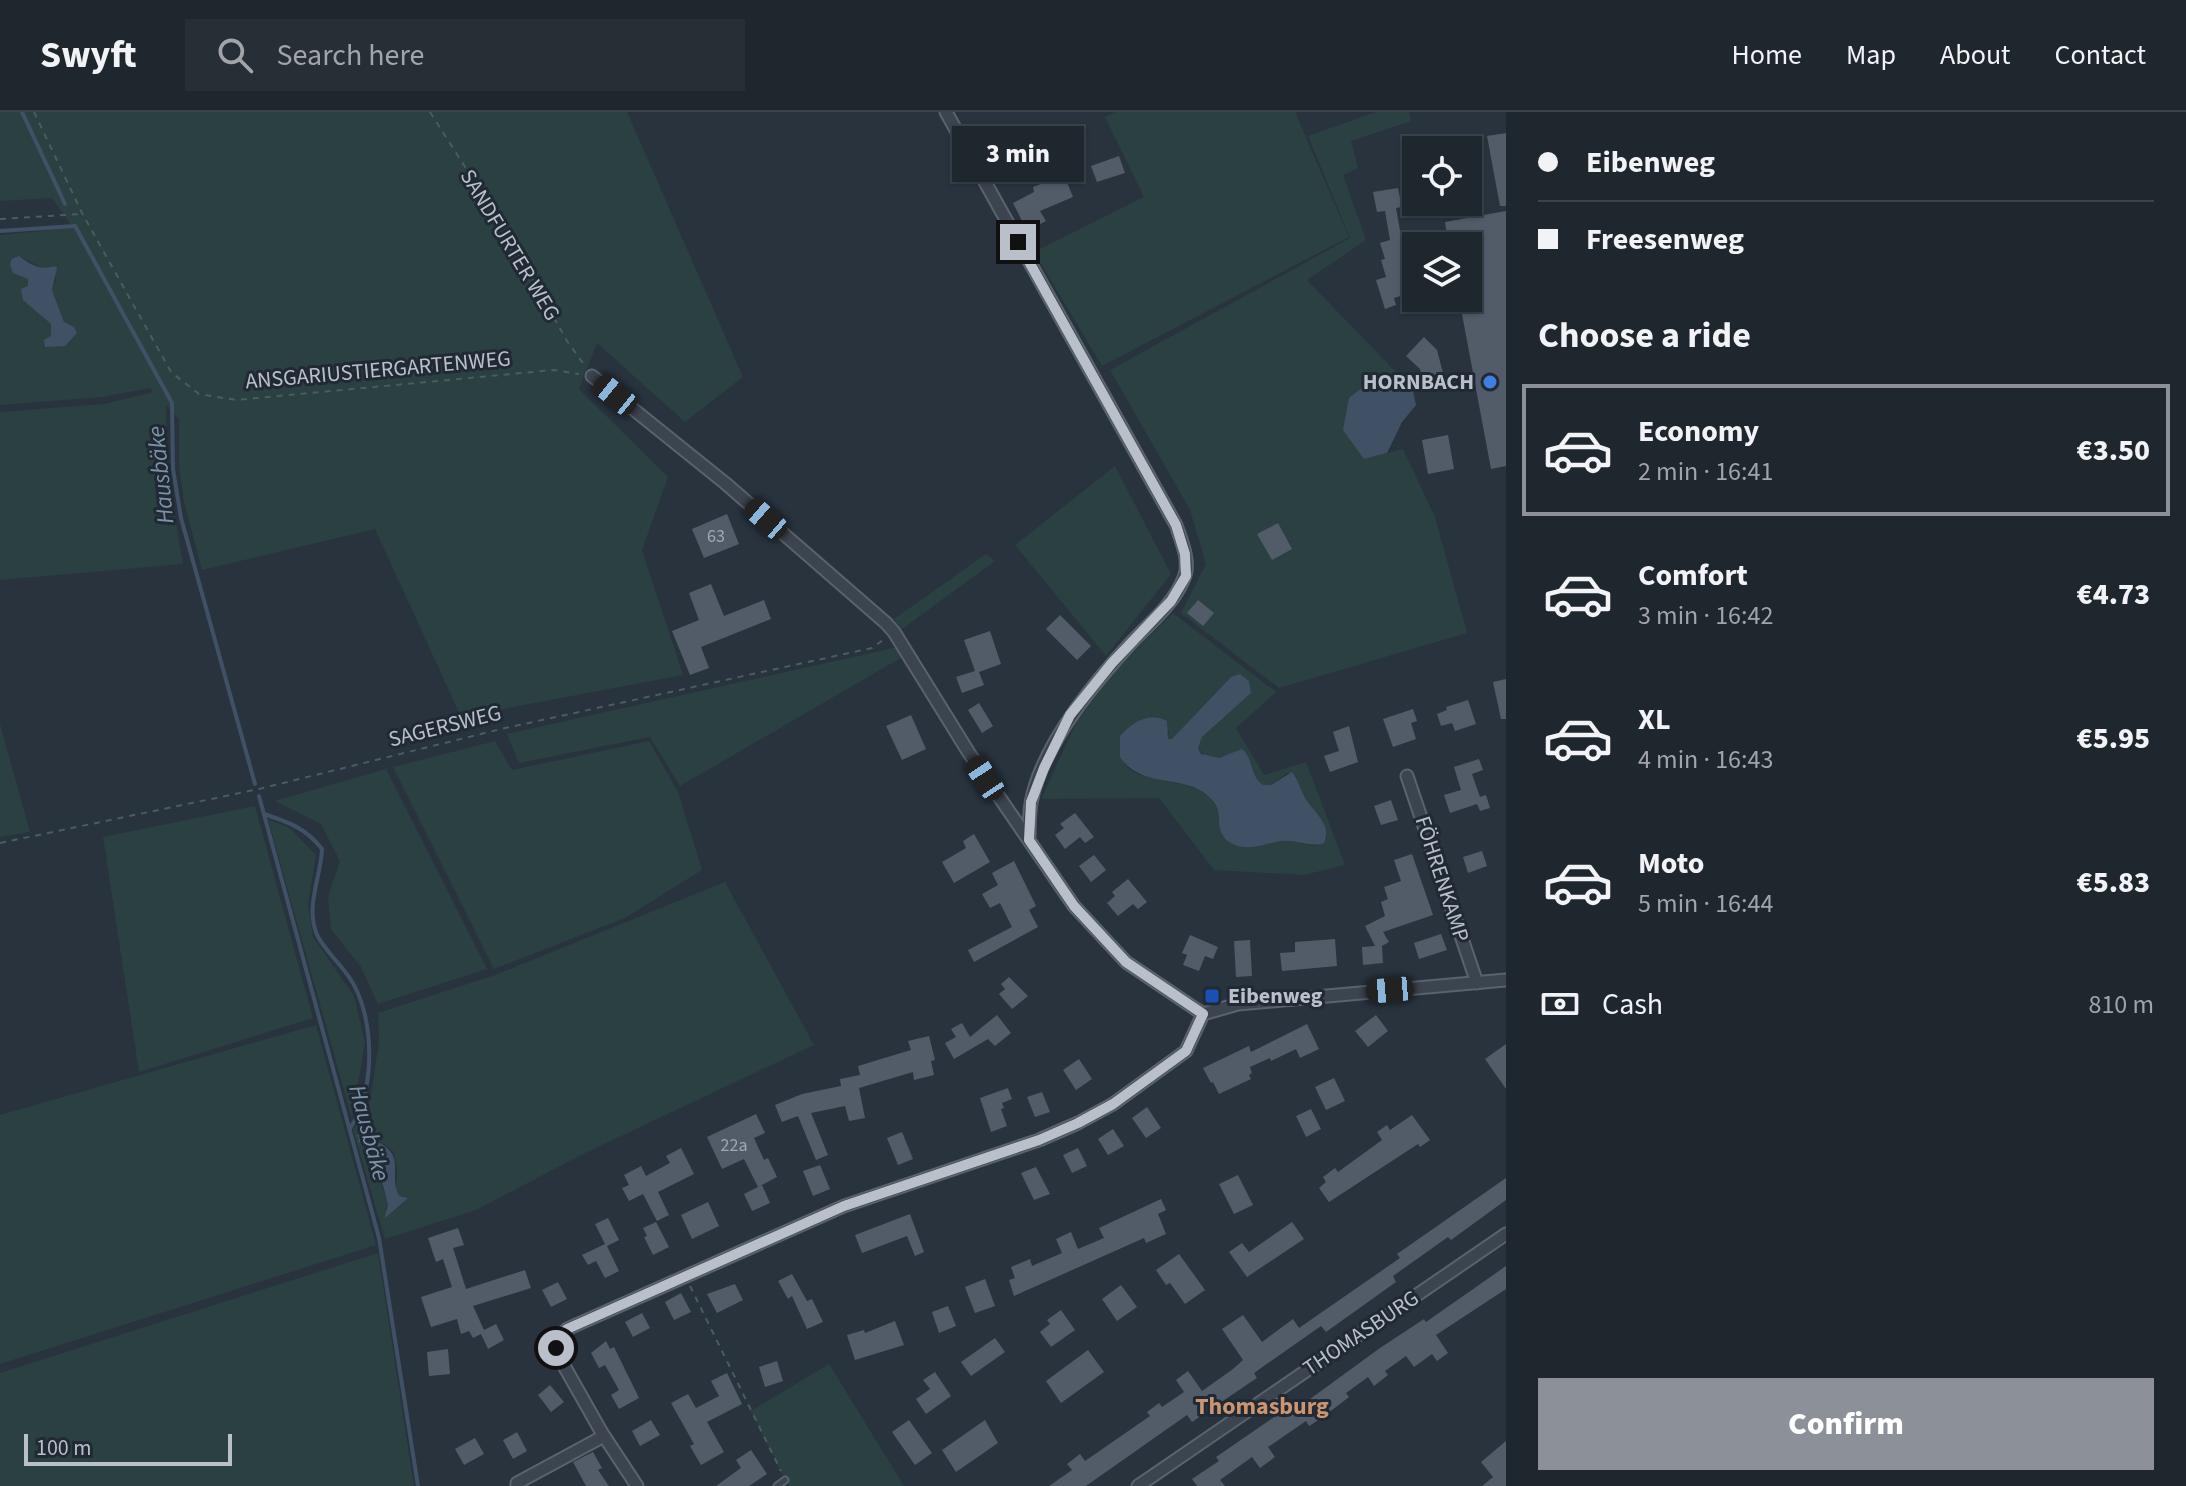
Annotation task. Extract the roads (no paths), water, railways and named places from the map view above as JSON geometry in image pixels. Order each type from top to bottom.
[{"type":"street","points":[[946,112],[1176,525],[1185,554],[1186,576],[1171,601],[1112,663],[1070,715],[1031,802],[1029,840]]},
{"type":"street","points":[[592,376],[737,493],[894,632],[969,753],[1074,906],[1126,962],[1203,1014]]},
{"type":"street","name":"FÖHRENKAMP","points":[[1407,776],[1477,983]]},
{"type":"street","points":[[637,1486],[563,1364],[556,1348],[559,1337],[567,1329],[844,1206],[1039,1140],[1078,1123],[1113,1104],[1186,1051],[1203,1014],[1238,1004],[1506,980]]},
{"type":"street","name":"THOMASBURG","points":[[1138,1486],[1506,1234]]},
{"type":"street","points":[[517,1486],[517,1483],[604,1436]]},
{"type":"lane","points":[[777,1486],[785,1480]]},
{"type":"water","points":[[19,256],[35,266],[57,268],[52,290],[64,322],[74,327],[77,333],[65,346],[45,347],[44,340],[51,336],[51,324],[23,300],[21,289],[28,286],[28,279],[13,273],[10,264],[12,259]]},
{"type":"water","points":[[1396,372],[1412,387],[1416,405],[1402,422],[1387,453],[1364,459],[1343,430],[1349,398],[1372,380]]},
{"type":"water","points":[[1240,674],[1249,681],[1251,693],[1202,737],[1198,748],[1201,754],[1219,758],[1242,749],[1263,785],[1271,785],[1292,772],[1324,824],[1324,843],[1313,845],[1287,841],[1255,847],[1238,846],[1224,837],[1217,807],[1203,792],[1191,786],[1141,774],[1120,757],[1120,736],[1130,726],[1148,718],[1161,718],[1167,721],[1168,739],[1172,739],[1231,677]]},
{"type":"water","points":[[356,1135],[364,1135],[380,1143],[395,1160],[396,1188],[399,1196],[408,1198],[385,1218],[388,1205],[372,1148],[358,1142]]},
{"type":"waterway","name":"Hausbäke","points":[[22,112],[65,204]]},
{"type":"waterway","name":"Hausbäke","points":[[0,231],[75,226],[172,403],[173,469],[181,518],[255,784]]},
{"type":"waterway","name":"Hausbäke","points":[[259,796],[379,1238],[418,1486]]},
{"type":"waterway","points":[[264,814],[303,831],[322,849],[313,902],[314,924],[320,941],[347,974],[359,996],[368,1034],[368,1075],[358,1113],[350,1128]]},
{"type":"place","name":"HORNBACH","points":[[1490,382]]},
{"type":"place","name":"Eibenweg","points":[[1212,996]]},
{"type":"district","name":"Thomasburg","points":[[1262,1406]]}]
